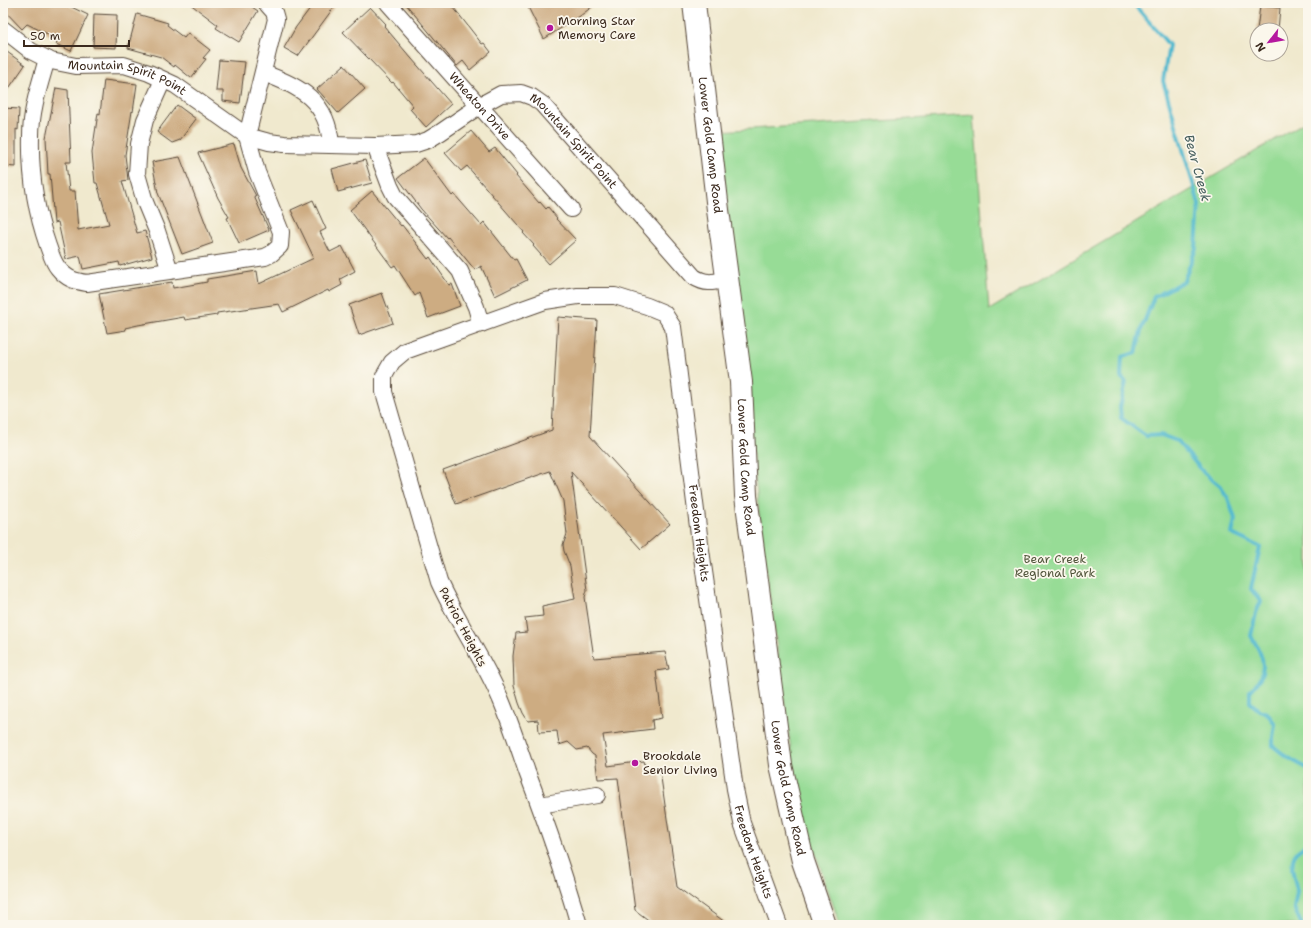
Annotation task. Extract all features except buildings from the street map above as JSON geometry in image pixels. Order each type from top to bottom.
[{"type":"street","name":"Wheaton Drive","points":[[388,3],[571,210]]},
{"type":"street","name":"Lower Gold Camp Road","points":[[694,3],[716,195],[741,382],[746,496],[781,765],[803,861],[825,925]]},
{"type":"street","points":[[47,59],[35,101],[31,135],[32,169],[39,218],[52,258],[58,268],[66,276],[74,281],[87,283],[258,258],[272,254],[280,246],[281,232],[257,172],[248,136],[276,19],[270,7]]},
{"type":"street","name":"Mountain Spirit Point","points":[[3,29],[31,51],[47,59],[76,66],[124,65],[149,73],[175,86],[248,136],[268,142],[284,144],[375,146],[416,144],[428,140],[479,106],[501,94],[521,93],[532,97],[542,104],[694,277],[708,283],[728,279]]},
{"type":"street","points":[[262,73],[280,79],[312,98],[321,110],[327,122],[330,132],[331,145]]},
{"type":"street","points":[[163,80],[145,120],[139,144],[138,174],[145,202],[157,231],[170,271]]},
{"type":"street","points":[[375,146],[395,196],[460,271],[476,307],[487,322]]},
{"type":"street","name":"Freedom Heights","points":[[487,322],[545,301],[578,296],[615,296],[664,313],[674,327],[700,543],[735,789],[742,823],[779,925]]},
{"type":"street","name":"Patriot Heights","points":[[487,322],[405,350],[392,362],[384,376],[384,392],[439,582],[445,596],[501,700],[540,805],[579,925]]},
{"type":"street","points":[[540,805],[597,795]]},
{"type":"green space","name":"Bear Creek Regional Park","points":[[974,115],[989,310],[1308,120],[1308,925],[840,925],[804,820],[792,758],[761,532],[719,131]]},
{"type":"waterway","name":"Bear Creek","points":[[1133,3],[1169,45],[1163,81],[1199,204],[1196,248],[1184,281],[1154,297],[1141,330],[1136,353],[1122,357],[1121,377],[1126,382],[1120,407],[1121,418],[1146,436],[1161,435],[1177,441],[1204,473],[1220,486],[1228,498],[1235,519],[1232,534],[1260,547],[1251,589],[1261,601],[1256,613],[1251,636],[1262,657],[1263,671],[1260,678],[1250,691],[1250,702],[1259,710],[1267,713],[1275,724],[1273,746],[1287,757],[1308,769]]},
{"type":"waterway","name":"Bear Creek","points":[[1302,925],[1294,908],[1297,891],[1292,869],[1295,853],[1308,841]]},
{"type":"place","name":"Morning Star Memory Care","points":[[550,28]]},
{"type":"place","name":"Brookdale Senior Living","points":[[635,763]]}]
